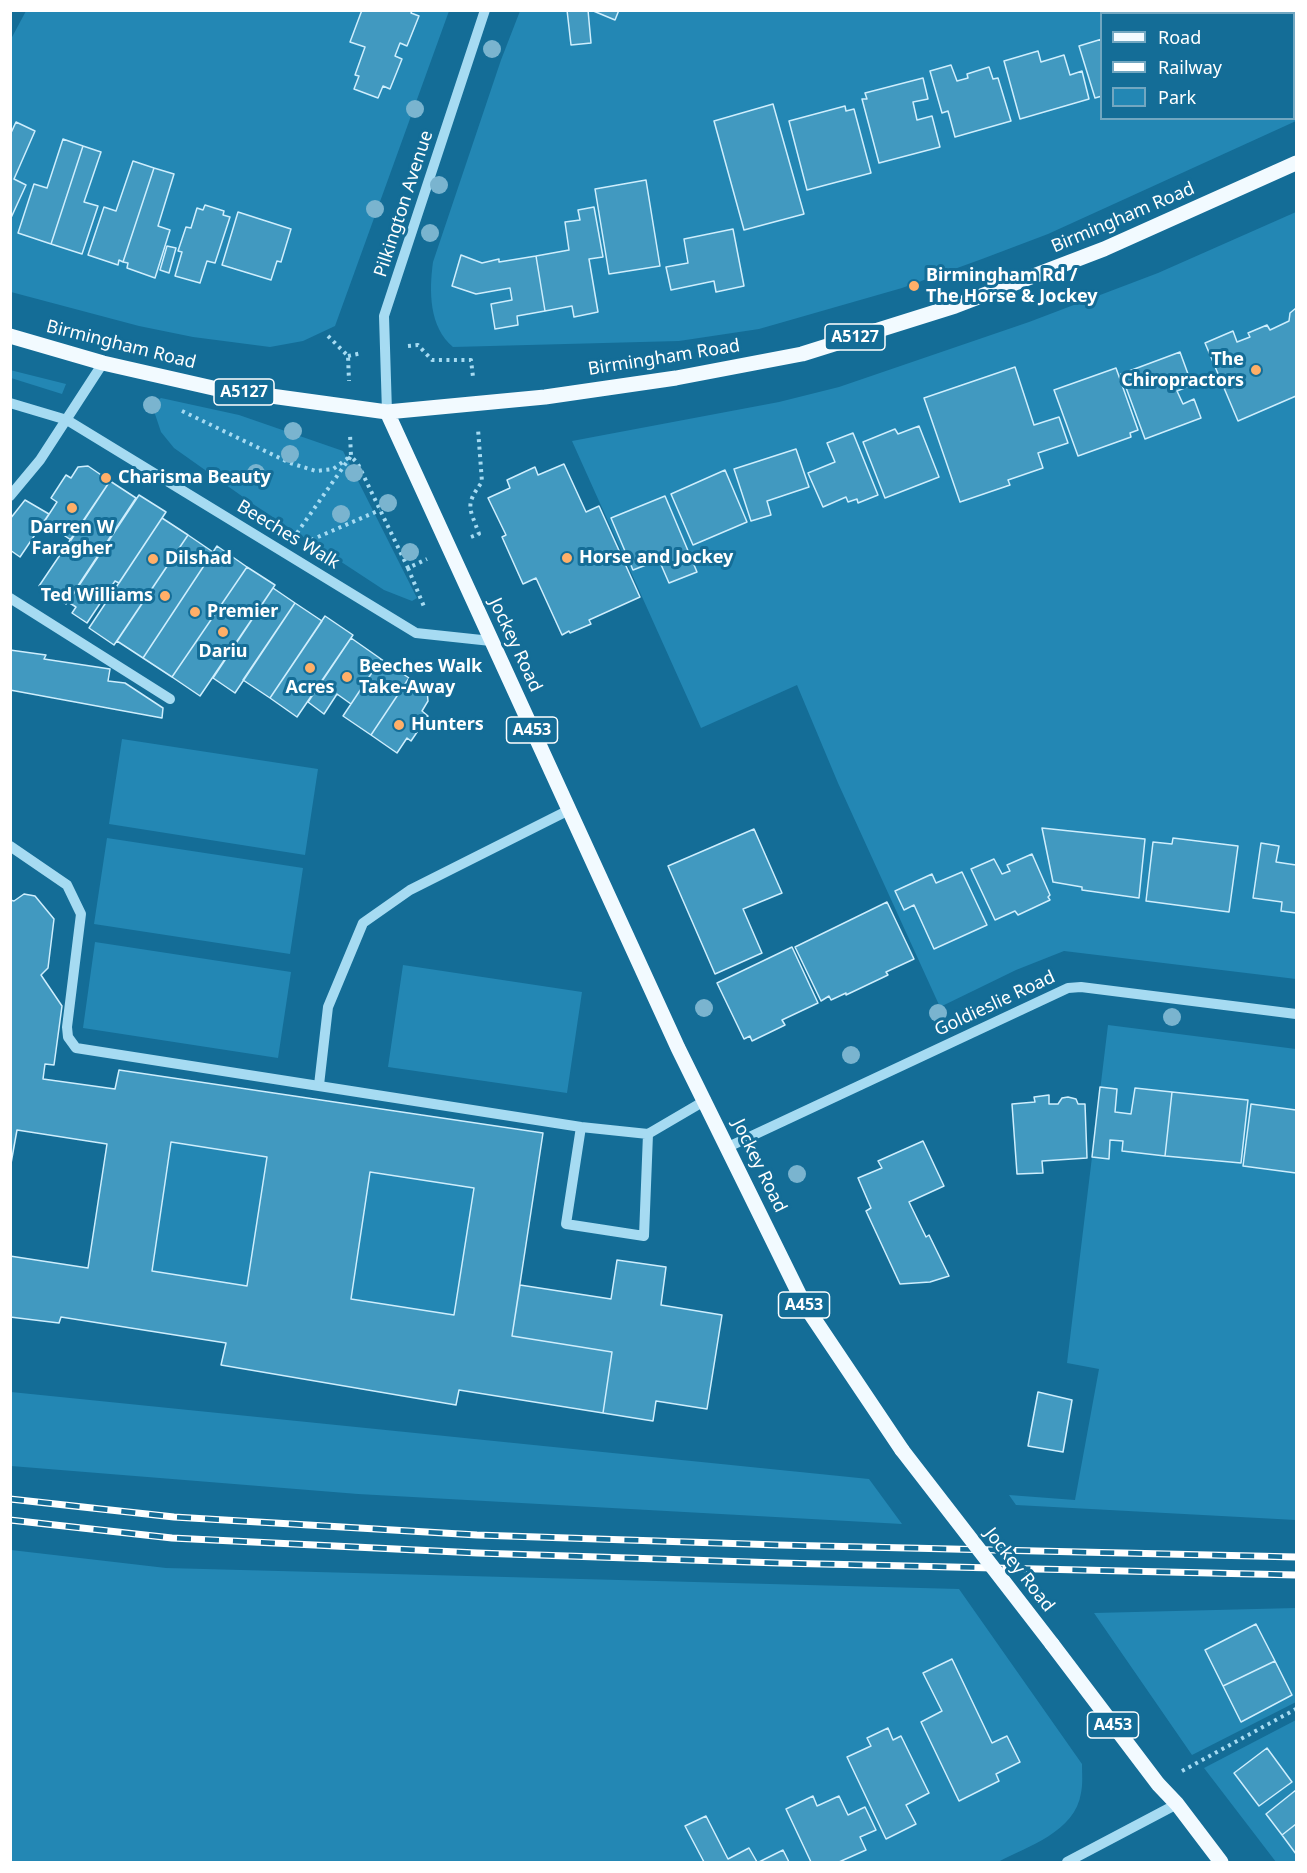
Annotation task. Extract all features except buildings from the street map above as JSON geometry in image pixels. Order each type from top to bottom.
[{"type":"main road","name":"Birmingham Road","points":[[10,336],[103,363],[213,388],[387,412],[555,395],[675,378],[802,354],[966,302],[1104,249],[1296,163]]},
{"type":"main road","name":"Jockey Road","points":[[387,412],[678,1048],[706,1100],[804,1304],[902,1450],[1221,1863]]},
{"type":"street","name":"Pilkington Avenue","points":[[387,412],[384,316],[486,10]]},
{"type":"street","points":[[10,496],[40,460],[103,363]]},
{"type":"street","name":"Beeches Walk","points":[[10,404],[67,420],[416,633],[491,641]]},
{"type":"street","points":[[10,598],[170,699]]},
{"type":"street","points":[[319,1085],[328,1007],[363,923],[410,890],[569,810]]},
{"type":"street","points":[[10,846],[67,885],[81,914],[67,1027],[68,1037],[76,1048],[581,1127],[648,1134],[706,1100]]},
{"type":"street","name":"Goldieslie Road","points":[[728,1147],[1068,988],[1081,987],[1296,1014]]},
{"type":"street","points":[[581,1127],[566,1224],[644,1236],[648,1134]]},
{"type":"street","points":[[1067,1863],[1176,1804]]},
{"type":"path","points":[[283,552],[351,456]]},
{"type":"path","points":[[283,552],[380,510]]},
{"type":"path","points":[[408,568],[437,635]]},
{"type":"path","points":[[1158,1784],[1296,1709]]},
{"type":"green space","points":[[26,11],[449,11],[335,326],[303,341],[270,347],[193,337],[139,326],[11,292],[11,39]]},
{"type":"green space","points":[[520,11],[1296,11],[1296,121],[1048,234],[902,288],[759,329],[679,341],[453,347],[439,329],[432,308],[433,262],[501,60]]},
{"type":"green space","points":[[1296,212],[1296,979],[1064,951],[1016,970],[940,1007],[838,783],[797,685],[701,728],[572,441],[779,402],[839,387],[1029,322],[1158,273]]},
{"type":"green space","points":[[10,370],[66,384],[62,394],[11,378]]},
{"type":"green space","points":[[161,398],[239,415],[343,451],[417,598],[412,601],[384,590],[253,504],[174,448],[161,432],[154,411],[155,402]]},
{"type":"green space","points":[[122,739],[318,769],[305,855],[109,824]]},
{"type":"green space","points":[[107,838],[303,868],[290,954],[94,924]]},
{"type":"green space","points":[[95,942],[291,972],[278,1058],[83,1028]]},
{"type":"green space","points":[[403,965],[582,992],[567,1093],[388,1067]]},
{"type":"green space","points":[[1108,1025],[1296,1049],[1296,1520],[1016,1505],[1009,1495],[1075,1500],[1099,1369],[1067,1363]]},
{"type":"green space","points":[[171,1142],[267,1157],[247,1286],[152,1271]]},
{"type":"green space","points":[[370,1172],[474,1188],[454,1315],[351,1299]]},
{"type":"green space","points":[[11,1392],[869,1479],[902,1524],[358,1494],[11,1466]]},
{"type":"green space","points":[[11,1550],[166,1568],[959,1589],[1082,1764],[1081,1793],[1077,1807],[1060,1828],[998,1862],[11,1862]]},
{"type":"green space","points":[[1296,1608],[1296,1702],[1192,1755],[1094,1613]]},
{"type":"green space","points":[[1296,1720],[1296,1862],[1276,1862],[1204,1768]]},
{"type":"railway","points":[[10,1499],[174,1517],[477,1535],[778,1545],[1296,1557]]},
{"type":"railway","points":[[10,1520],[172,1538],[477,1553],[779,1563],[1296,1575]]},
{"type":"place","name":"Birmingham Rd / The Horse & Jockey","points":[[914,286]]},
{"type":"place","name":"The Chiropractors","points":[[1256,370]]},
{"type":"place","name":"Charisma Beauty","points":[[106,478]]},
{"type":"place","name":"Darren W Faragher","points":[[72,508]]},
{"type":"place","name":"Horse and Jockey","points":[[567,558]]},
{"type":"place","name":"Dilshad","points":[[153,559]]},
{"type":"place","name":"Ted Williams","points":[[165,596]]},
{"type":"place","name":"Premier","points":[[195,612]]},
{"type":"place","name":"Dariu","points":[[223,632]]},
{"type":"place","name":"Acres","points":[[310,668]]},
{"type":"place","name":"Beeches Walk Take-Away","points":[[347,677]]},
{"type":"place","name":"Hunters","points":[[399,725]]}]
